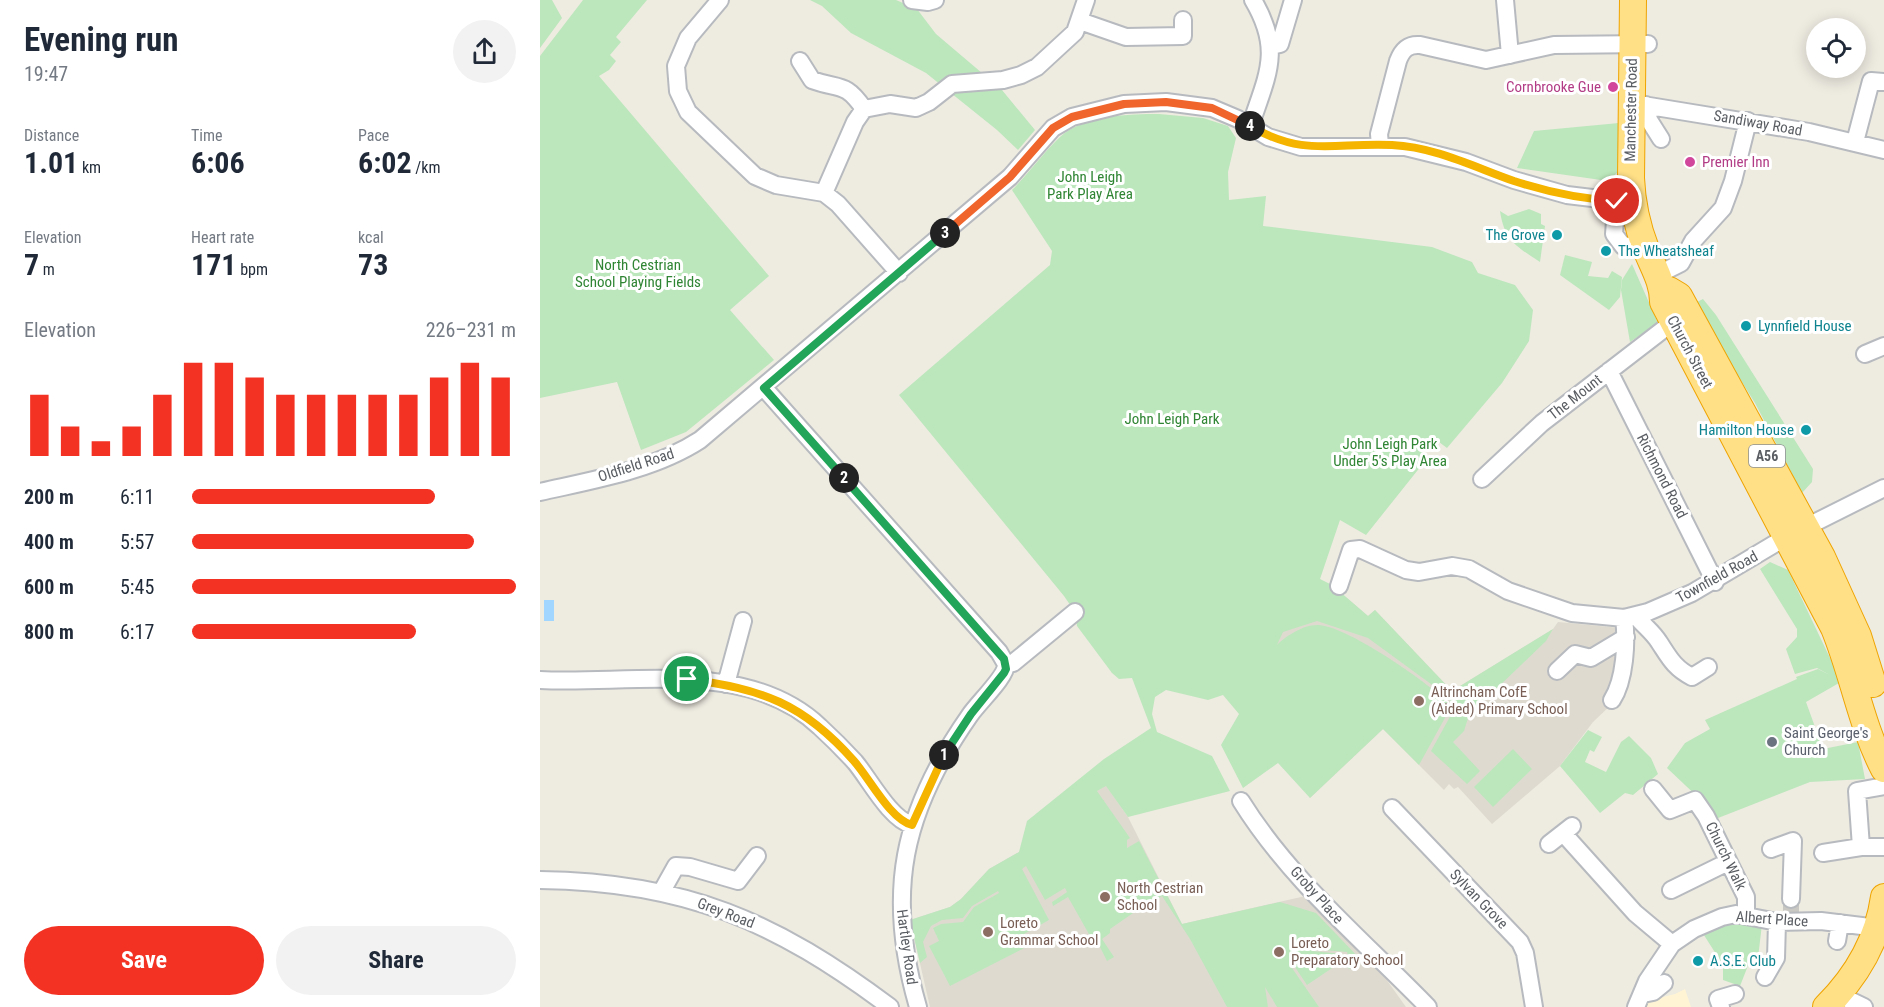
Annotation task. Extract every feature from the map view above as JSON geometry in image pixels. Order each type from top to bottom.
[{"type":"highway","name":"Manchester Road","points":[[1633,0],[1640,44],[1639,104],[1631,165],[1634,206],[1644,245],[1660,281]]},
{"type":"highway","name":"Church Street","points":[[1660,281],[1663,302],[1673,322],[1858,636],[1874,675],[1884,727]]},
{"type":"highway","name":"Church Street","points":[[1660,281],[1679,296],[1796,532],[1834,628],[1874,675],[1873,748],[1884,769]]},
{"type":"highway","points":[[1833,1001],[1866,955],[1878,928],[1884,898]]},
{"type":"street","points":[[720,0],[680,50],[675,78],[682,102],[688,112],[755,176],[776,185],[824,193],[838,204],[899,273]]},
{"type":"street","points":[[912,0],[928,2],[935,0]]},
{"type":"street","points":[[824,193],[855,122],[864,109],[890,104],[916,108],[929,102],[952,84],[1003,80],[1021,75],[1036,67],[1069,39],[1080,21],[1086,0]]},
{"type":"street","points":[[1250,127],[1268,73],[1271,45],[1266,22],[1253,0]]},
{"type":"street","points":[[1271,45],[1280,44],[1293,0]]},
{"type":"street","points":[[1505,0],[1510,56]]},
{"type":"street","points":[[1080,21],[1126,37],[1182,36],[1183,20]]},
{"type":"street","points":[[1380,145],[1379,134],[1398,61],[1408,47],[1420,45],[1486,60],[1554,45],[1640,44]]},
{"type":"street","points":[[800,61],[809,88],[844,88],[853,93],[864,109]]},
{"type":"street","points":[[1855,142],[1871,81],[1884,82]]},
{"type":"street","name":"Oldfield Road","points":[[540,492],[638,467],[684,449],[700,440],[1010,177],[1053,128],[1072,117],[1124,104],[1166,102],[1212,108],[1268,137],[1301,147],[1380,145],[1432,153],[1567,195],[1634,206]]},
{"type":"street","points":[[1639,104],[1659,131]]},
{"type":"street","name":"Sandiway Road","points":[[1639,104],[1748,121],[1884,150]]},
{"type":"street","points":[[1660,281],[1681,263],[1696,237],[1723,208],[1733,181],[1748,121]]},
{"type":"street","name":"The Mount","points":[[1482,479],[1542,423],[1673,322]]},
{"type":"street","points":[[1865,354],[1884,346]]},
{"type":"street","name":"Richmond Road","points":[[1609,371],[1715,582]]},
{"type":"street","points":[[764,388],[999,652],[1006,664]]},
{"type":"street","name":"Townfield Road","points":[[1630,617],[1715,582],[1796,532],[1884,488]]},
{"type":"street","points":[[1339,586],[1350,550],[1360,549],[1406,570],[1419,572],[1452,566],[1469,569],[1508,591],[1572,613],[1630,617],[1658,639],[1666,657],[1685,674],[1696,676],[1708,667]]},
{"type":"street","name":"Hartley Road","points":[[918,1007],[909,977],[901,925],[903,868],[912,825],[938,764],[971,714],[1004,673],[1006,664],[1013,663],[1075,612]]},
{"type":"street","points":[[1612,700],[1622,669],[1630,617]]},
{"type":"street","points":[[726,684],[743,621]]},
{"type":"street","points":[[1557,671],[1575,654],[1592,658],[1626,637]]},
{"type":"street","points":[[540,680],[577,682],[654,678],[726,684],[778,700],[795,708],[818,724],[854,761],[901,820],[912,825]]},
{"type":"street","points":[[1861,847],[1857,791],[1884,786]]},
{"type":"street","name":"Church Walk","points":[[1653,789],[1670,810],[1695,800],[1706,816],[1746,897],[1746,915]]},
{"type":"street","name":"Groby Place","points":[[1242,801],[1262,835],[1352,934],[1428,1007]]},
{"type":"street","name":"Sylvan Grove","points":[[1392,808],[1520,942],[1526,953],[1534,1007]]},
{"type":"street","points":[[1549,844],[1568,830],[1635,913],[1672,944]]},
{"type":"street","points":[[1765,977],[1776,958],[1787,914],[1793,841],[1771,849]]},
{"type":"street","points":[[1823,853],[1861,847],[1884,847]]},
{"type":"street","points":[[662,891],[676,866],[690,867],[738,880],[758,856]]},
{"type":"street","points":[[1671,890],[1728,862]]},
{"type":"street","name":"Grey Road","points":[[540,880],[585,881],[662,891],[718,908],[791,940],[890,1007]]},
{"type":"street","name":"Albert Place","points":[[1640,1000],[1660,958],[1672,944],[1710,921],[1736,914],[1787,914],[1878,928]]},
{"type":"street","points":[[1837,940],[1840,923]]},
{"type":"street","points":[[1640,1000],[1664,983]]},
{"type":"street","points":[[1721,1007],[1718,999],[1735,994]]},
{"type":"street","points":[[1833,1001],[1864,1007]]},
{"type":"shaded area","name":"Altrincham CofE (Aided) Primary School","points":[[1332,585],[1368,616],[1375,610],[1452,691],[1553,629],[1558,622],[1620,628],[1612,704],[1593,722],[1560,766],[1492,824],[1458,787],[1454,789],[1449,784],[1444,790],[1383,729],[1310,798],[1219,638]]},
{"type":"shaded area","points":[[1106,785],[1128,817],[1182,924],[1310,895],[1386,979],[1406,1007],[930,1007],[910,920],[950,907],[961,899],[989,869],[1019,852],[1053,819]]},
{"type":"shaded area","points":[[1685,989],[1691,1007],[1643,1007],[1651,1000]]},
{"type":"green space","points":[[540,0],[552,0],[562,18],[540,48]]},
{"type":"green space","name":"North Cestrian School Playing Fields","points":[[583,0],[647,0],[616,37],[621,42],[610,55],[616,61],[609,70],[599,76],[769,276],[730,310],[774,360],[686,432],[641,450],[617,382],[540,398],[540,56]]},
{"type":"green space","points":[[810,0],[896,0],[917,9],[936,34],[1002,90],[1035,130],[1018,150],[997,130],[926,73],[851,33],[822,6]]},
{"type":"green space","name":"John Leigh Park","points":[[1159,114],[1203,118],[1228,126],[1236,138],[1228,172],[1229,200],[1266,196],[1263,226],[1432,247],[1472,262],[1478,273],[1515,285],[1533,310],[1529,341],[1502,383],[1447,448],[1435,439],[1423,452],[1429,456],[1366,535],[1340,520],[1320,579],[1332,585],[1368,616],[1375,610],[1452,691],[1553,629],[1546,641],[1469,715],[1464,731],[1453,742],[1480,771],[1467,784],[1431,751],[1452,713],[1450,698],[1368,638],[1317,621],[1283,632],[1277,645],[1306,627],[1317,625],[1330,627],[1385,656],[1422,681],[1447,702],[1446,716],[1419,765],[1383,729],[1310,798],[1278,763],[1243,788],[1221,745],[1239,714],[1223,695],[1208,700],[1166,690],[1155,697],[1152,714],[1157,732],[1212,756],[1230,791],[1128,817],[1106,786],[1097,791],[1130,838],[1127,840],[1127,848],[1139,841],[1182,924],[1280,902],[1316,913],[1361,960],[1349,969],[1345,964],[1349,959],[1347,952],[1311,949],[1312,951],[1343,954],[1347,958],[1307,985],[1295,967],[1292,968],[1319,1007],[1277,1007],[1265,987],[1268,1007],[1227,1007],[1190,939],[1162,896],[1150,904],[1149,902],[1110,929],[1110,933],[1102,939],[1114,957],[1107,961],[1094,935],[1090,936],[1068,897],[1053,906],[1052,902],[1067,892],[1065,888],[1045,900],[1026,866],[1022,869],[1049,920],[1024,934],[1030,945],[950,986],[929,946],[939,941],[933,928],[941,924],[963,922],[974,907],[999,893],[998,891],[972,906],[963,918],[942,920],[931,926],[923,942],[927,957],[920,963],[910,920],[950,907],[961,899],[989,869],[1019,852],[1027,821],[1104,759],[1151,728],[1132,678],[1119,679],[1112,673],[1077,626],[1075,612],[1064,596],[899,395],[1050,265],[1052,251],[1012,190],[1060,137],[1081,124],[1094,120],[1121,115]]},
{"type":"green space","points":[[1619,123],[1618,172],[1608,181],[1517,168],[1534,131]]},
{"type":"green space","points":[[1529,209],[1541,214],[1541,224],[1545,226],[1540,262],[1508,236],[1500,211],[1508,216]]},
{"type":"green space","points":[[1565,255],[1592,262],[1588,276],[1608,278],[1612,271],[1622,277],[1620,297],[1609,310],[1560,275]]},
{"type":"green space","points":[[1632,264],[1658,323],[1630,342],[1621,290],[1622,280]]},
{"type":"green space","points":[[1703,299],[1716,315],[1813,469],[1812,482],[1802,493],[1755,403],[1693,304]]},
{"type":"green space","points":[[1770,562],[1788,570],[1840,679],[1839,683],[1806,702],[1823,749],[1858,742],[1865,779],[1810,782],[1713,820],[1703,802],[1667,768],[1685,743],[1710,729],[1705,720],[1797,679],[1796,677],[1818,669],[1830,675],[1817,668],[1795,674],[1786,649],[1797,637],[1797,629],[1760,569]]},
{"type":"green space","points":[[1588,730],[1602,737],[1594,752],[1590,750],[1585,762],[1606,772],[1621,742],[1629,736],[1651,758],[1658,774],[1633,795],[1625,793],[1600,813],[1560,766]]},
{"type":"green space","points":[[1513,749],[1532,769],[1493,807],[1474,787]]},
{"type":"green space","points":[[1730,921],[1762,924],[1758,958],[1751,958],[1740,986],[1723,980],[1723,965],[1702,932]]},
{"type":"water","points":[[544,600],[554,600],[554,621],[544,621]]},
{"type":"tunnel","points":[[1791,899],[1791,913]]},
{"type":"place","name":"Cornbrooke Gue","points":[[1613,87]]},
{"type":"place","name":"Premier Inn","points":[[1690,162]]},
{"type":"place","name":"The Grove","points":[[1557,235]]},
{"type":"place","name":"The Wheatsheaf","points":[[1606,251]]},
{"type":"place","name":"Lynnfield House","points":[[1746,326]]},
{"type":"place","name":"Hamilton House","points":[[1806,430]]},
{"type":"place","name":"Altrincham CofE (Aided) Primary School","points":[[1419,701]]},
{"type":"place","name":"Saint George's Church","points":[[1772,742]]},
{"type":"place","name":"North Cestrian School","points":[[1105,897]]},
{"type":"place","name":"Loreto Grammar School","points":[[988,932]]},
{"type":"place","name":"Loreto Preparatory School","points":[[1279,952]]},
{"type":"place","name":"A.S.E. Club","points":[[1698,961]]},
{"type":"route","points":[[687,679],[748,689],[795,708],[818,724],[854,761],[901,820],[912,825],[938,764],[971,714],[1004,673],[1006,664],[999,652],[764,388],[1010,177],[1053,128],[1072,117],[1097,109],[1145,101],[1189,104],[1212,108],[1238,119],[1268,137],[1301,147],[1334,148],[1380,145],[1406,147],[1466,162],[1514,180],[1567,195],[1617,201]]},
{"type":"park label","name":"John Leigh Park Play Area","points":[[1090,186]]},
{"type":"park label","name":"John Leigh Park Under 5's Play Area","points":[[1390,452]]}]
